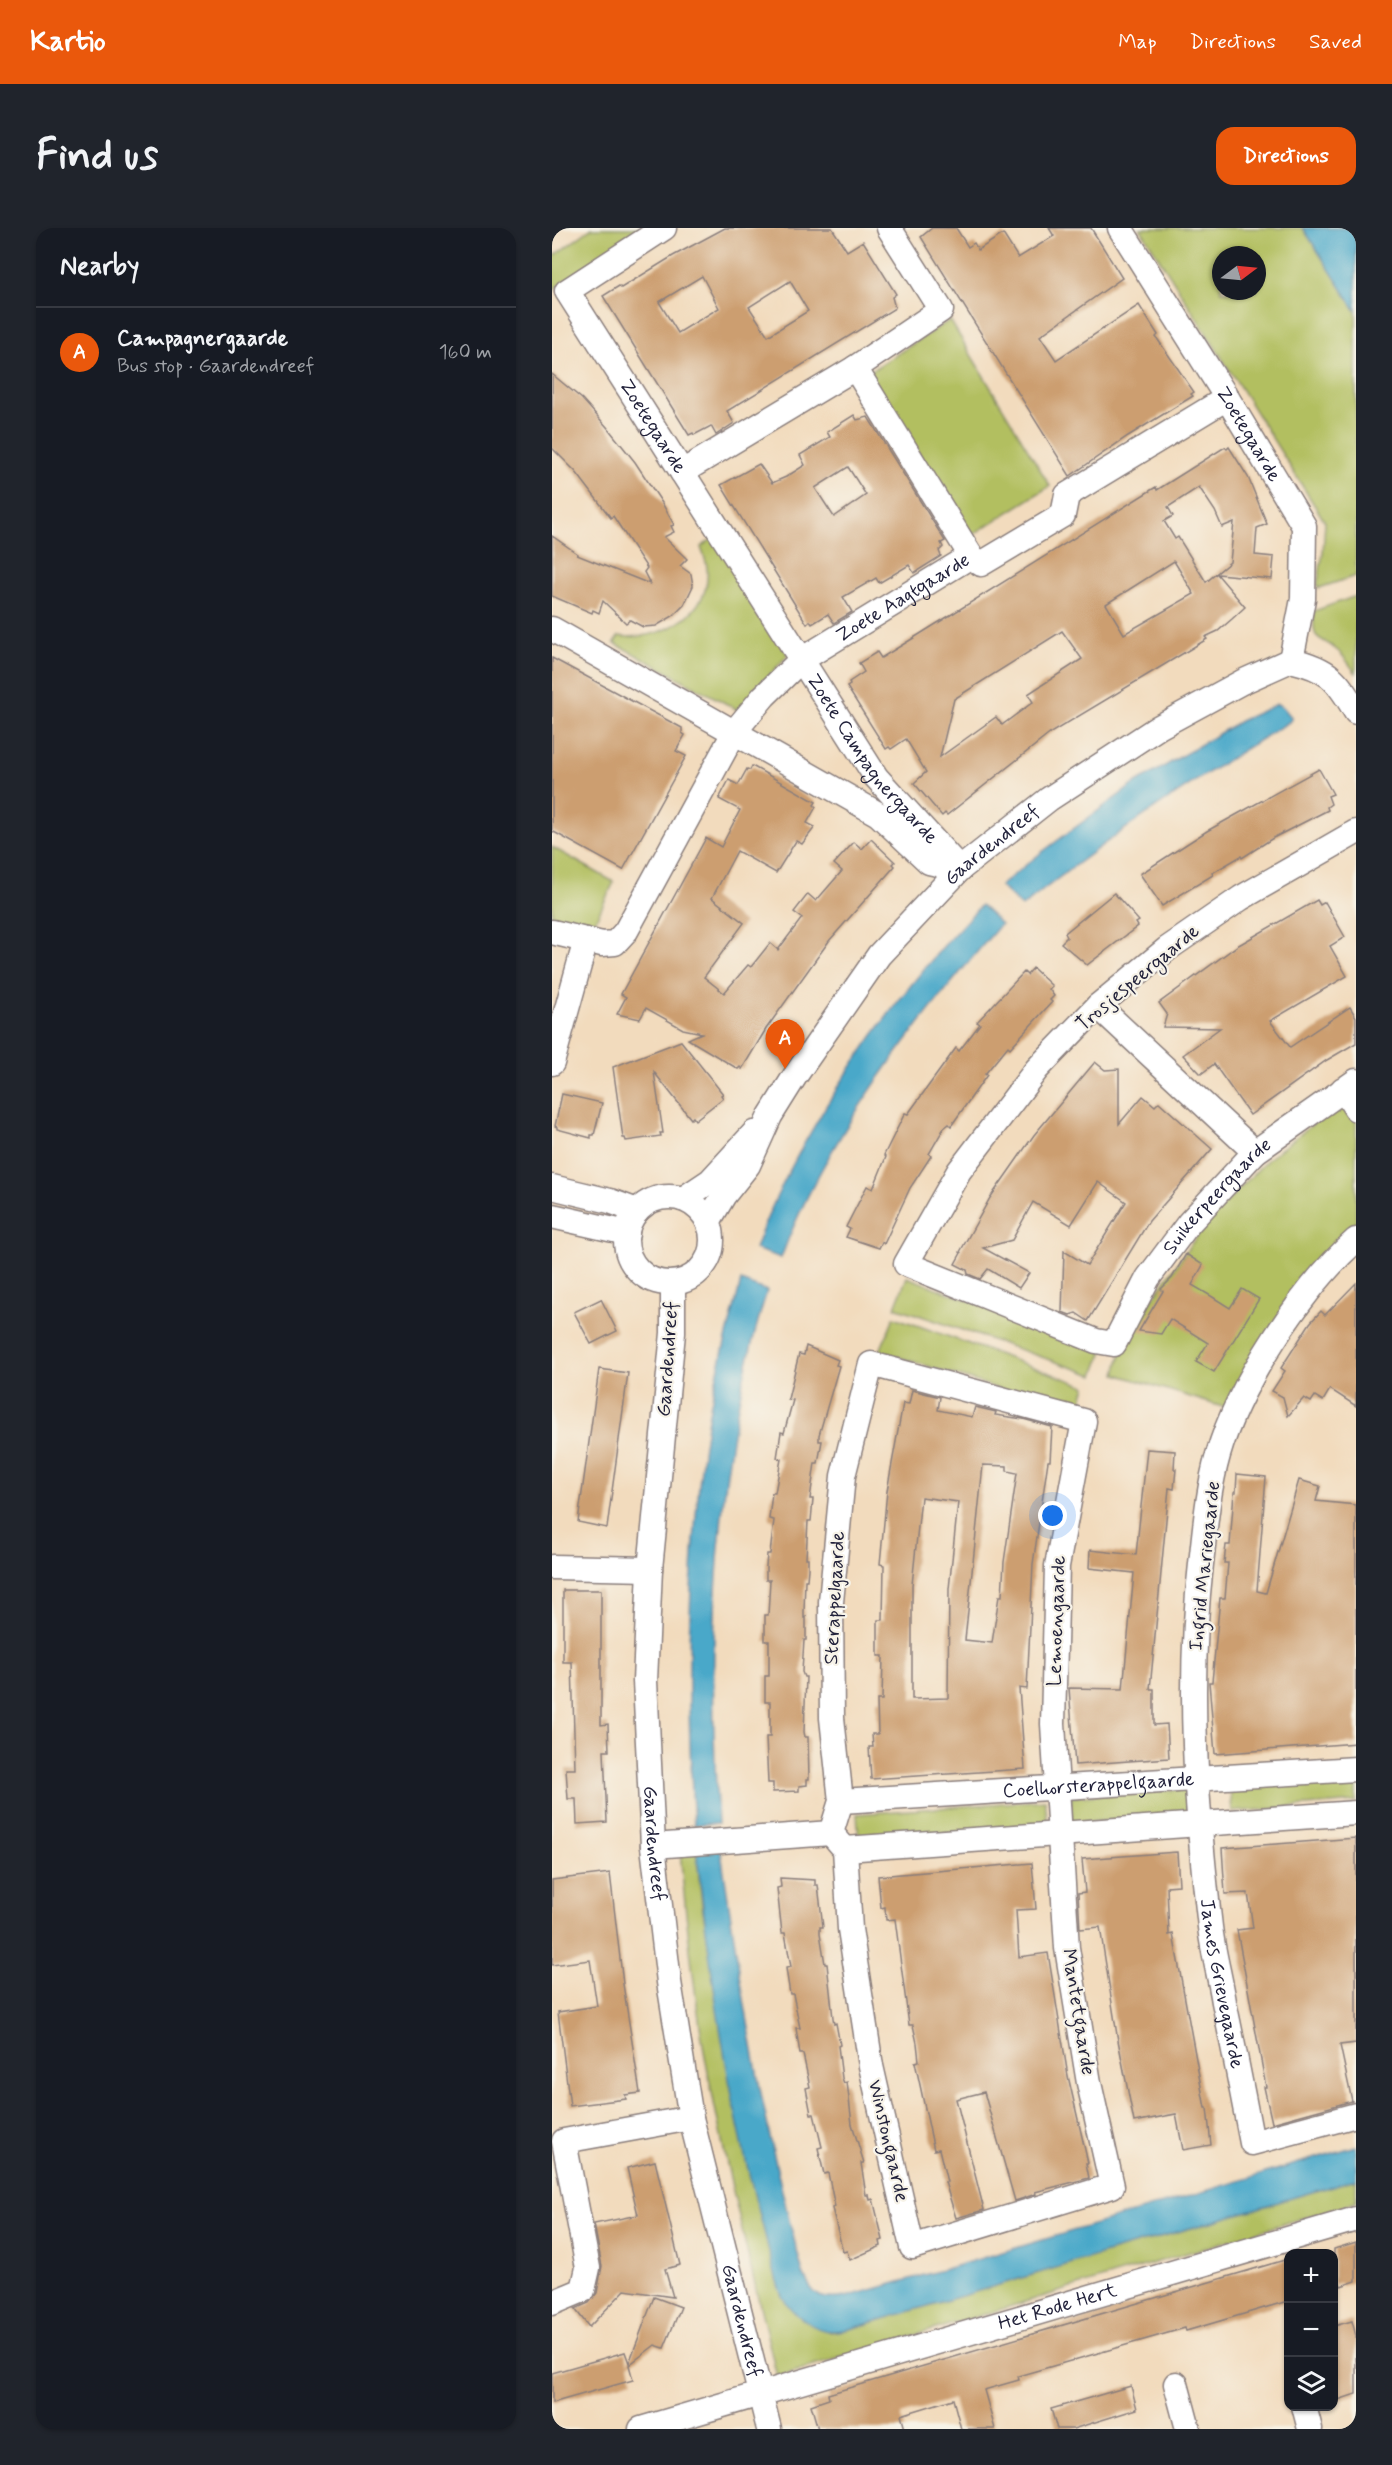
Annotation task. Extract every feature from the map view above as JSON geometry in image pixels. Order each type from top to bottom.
[{"type":"street","name":"Zoetegaarde","points":[[664,228],[567,291],[801,660]]},
{"type":"street","points":[[682,472],[855,368],[941,310],[889,228]]},
{"type":"street","name":"Zoetegaarde","points":[[1120,228],[1304,526],[1303,600],[1291,660]]},
{"type":"street","points":[[855,368],[971,556]]},
{"type":"street","name":"Zoete Aagtgaarde","points":[[586,940],[602,944],[615,943],[626,931],[735,731],[764,696],[801,660],[971,556],[981,564],[1064,515],[1066,495],[1227,398]]},
{"type":"street","name":"Zoete Campagnergaarde","points":[[552,629],[878,814],[928,862],[960,870]]},
{"type":"street","name":"Zoete Campagnergaarde","points":[[801,660],[876,777],[960,870]]},
{"type":"street","points":[[1291,660],[1316,666],[1342,687],[1356,712]]},
{"type":"street","name":"Gaardendreef","points":[[708,1222],[724,1196],[748,1165],[770,1116],[795,1076],[879,956],[960,870],[1049,799],[1159,727],[1242,682],[1291,660]]},
{"type":"street","name":"Trosjespeergaarde","points":[[1114,1344],[1096,1341],[906,1264],[959,1171],[1037,1069],[1098,1006],[1167,949],[1241,898],[1356,832]]},
{"type":"street","points":[[552,932],[586,940],[552,1063]]},
{"type":"street","points":[[1098,1006],[1255,1152]]},
{"type":"street","points":[[1350,1085],[1356,1109]]},
{"type":"street","name":"Suikerpeergaarde","points":[[1114,1344],[1148,1278],[1190,1223],[1255,1152],[1350,1085]]},
{"type":"street","name":"Gaardendreef","points":[[683,1199],[710,1181],[770,1116]]},
{"type":"street","points":[[552,1187],[638,1211]]},
{"type":"street","points":[[657,1199],[683,1199],[699,1209],[708,1222],[712,1241],[709,1256],[705,1264],[692,1276],[673,1283],[656,1281],[635,1267],[627,1247],[627,1233],[631,1220],[638,1211],[657,1199]]},
{"type":"street","points":[[552,1216],[627,1233]]},
{"type":"street","name":"Ingrid Mariegaarde","points":[[1201,1825],[1194,1682],[1197,1601],[1206,1516],[1218,1456],[1228,1426],[1277,1333],[1335,1258],[1356,1240]]},
{"type":"street","name":"Gaardendreef","points":[[673,1283],[673,1333],[650,1569],[645,1682],[653,1846],[669,1982],[691,2118],[769,2429]]},
{"type":"street","name":"Sterappelgaarde","points":[[838,1841],[842,1801],[832,1718],[831,1602],[843,1476],[871,1364],[1084,1421]]},
{"type":"street","name":"Lemoengaarde","points":[[1061,1835],[1053,1724],[1057,1566],[1084,1421]]},
{"type":"street","points":[[552,1567],[650,1569]]},
{"type":"street","name":"Coelhorsterappelgaarde","points":[[842,1801],[1356,1769]]},
{"type":"street","points":[[653,1846],[1061,1835],[1356,1813]]},
{"type":"street","name":"James Grievegaarde","points":[[1201,1825],[1210,1929],[1252,2143],[1356,2115]]},
{"type":"street","name":"Mantetgaarde","points":[[1061,1835],[1067,1948],[1089,2083],[1112,2186]]},
{"type":"street","name":"Winstongaarde","points":[[838,1841],[871,2066],[912,2247],[1112,2186]]},
{"type":"street","points":[[552,2303],[583,2290],[588,2268],[558,2142],[691,2118]]},
{"type":"street","name":"Het Rode Hert","points":[[641,2429],[1356,2218]]},
{"type":"street","points":[[1176,2384],[1188,2429]]},
{"type":"street","points":[[1305,2411],[1310,2429]]},
{"type":"green space","points":[[592,228],[642,228],[552,290],[552,257]]},
{"type":"green space","points":[[1140,228],[1303,228],[1356,311],[1356,576],[1319,588],[1317,585],[1323,553],[1325,522]]},
{"type":"green space","points":[[950,320],[1050,486],[969,537],[869,372]]},
{"type":"green space","points":[[718,535],[788,655],[738,710],[614,643],[619,636],[650,635],[665,630],[692,612],[701,600],[706,585],[707,566],[701,547]]},
{"type":"green space","points":[[1356,596],[1356,673],[1338,651],[1315,634],[1314,611]]},
{"type":"green space","points":[[552,847],[614,882],[592,927],[552,919]]},
{"type":"green space","points":[[1343,1101],[1356,1121],[1356,1226],[1309,1275],[1226,1408],[1116,1374],[1122,1350],[1151,1301],[1206,1223],[1269,1158]]},
{"type":"green space","points":[[907,1277],[1103,1351],[1094,1375],[895,1307]]},
{"type":"green space","points":[[894,1317],[1086,1386],[1078,1414],[880,1351]]},
{"type":"green space","points":[[1356,1778],[1356,1802],[1232,1812],[1230,1787]]},
{"type":"green space","points":[[1186,1789],[1188,1816],[1072,1823],[1071,1797]]},
{"type":"green space","points":[[1045,1800],[1048,1825],[859,1841],[857,1814]]},
{"type":"green space","points":[[696,1847],[702,1904],[736,2113],[752,2185],[782,2296],[795,2313],[821,2329],[831,2332],[850,2329],[1356,2179],[1356,2202],[777,2377],[729,2173],[700,2026],[680,1851]]},
{"type":"water","points":[[1303,228],[1356,228],[1356,311]]},
{"type":"water","points":[[1277,704],[1283,707],[1292,718],[1289,722],[1152,810],[1086,857],[1022,907],[1000,886],[1133,785],[1240,721]]},
{"type":"water","points":[[981,905],[1001,924],[907,1040],[848,1124],[822,1168],[781,1258],[755,1249],[791,1168],[843,1078],[931,960]]},
{"type":"water","points":[[741,1281],[767,1291],[749,1355],[735,1420],[718,1555],[714,1690],[718,1823],[694,1825],[689,1674],[695,1524],[710,1406]]},
{"type":"water","points":[[720,1845],[745,2007],[765,2114],[803,2273],[810,2287],[819,2296],[846,2297],[1356,2146],[1356,2179],[850,2329],[834,2331],[817,2328],[803,2320],[782,2296],[738,2125],[721,2033],[696,1847]]},
{"type":"building","points":[[725,228],[832,228],[847,251],[863,241],[896,294],[892,297],[895,308],[727,411],[734,423],[716,435],[711,426],[694,435],[693,433],[689,435],[603,296],[619,286],[621,288]],"holes":[[[702,276],[719,308],[678,333],[659,302]],[[790,281],[808,311],[768,336],[749,307]]]},
{"type":"building","points":[[932,228],[956,228],[968,247],[974,243],[978,250],[1003,234],[1018,258],[1054,236],[1049,228],[1091,228],[1122,278],[1040,336],[1056,360],[1139,305],[1158,335],[1156,337],[1194,392],[1191,394],[1193,396],[1128,436],[1070,476],[921,237]]},
{"type":"building","points":[[552,374],[582,399],[607,427],[635,462],[674,525],[671,526],[674,532],[664,537],[687,559],[680,566],[691,574],[693,586],[684,605],[673,616],[656,626],[643,627],[630,620],[626,623],[603,601],[599,613],[593,610],[592,613],[552,596],[552,536],[577,555],[650,584],[644,572],[647,568],[613,516],[611,518],[576,472],[552,448]]},
{"type":"building","points":[[854,415],[857,420],[868,417],[945,541],[941,543],[943,547],[939,551],[941,556],[914,573],[909,565],[879,583],[876,578],[843,597],[852,612],[834,623],[828,614],[812,624],[810,621],[807,624],[721,485],[759,464],[772,483],[786,477],[805,465],[800,455],[830,437],[827,432]],"holes":[[[848,467],[866,495],[834,517],[815,488]]]},
{"type":"building","points":[[1225,447],[1227,449],[1229,447],[1248,477],[1267,524],[1257,528],[1255,555],[1274,557],[1272,579],[1217,574],[1245,607],[1232,619],[1218,631],[1205,637],[1207,639],[1052,732],[947,815],[945,813],[942,816],[914,783],[926,772],[906,739],[891,749],[889,747],[886,749],[847,687],[850,685],[849,682],[864,672],[859,663],[877,652],[881,658],[1156,487],[1157,490]],"holes":[[[1199,487],[1215,511],[1222,527],[1234,522],[1230,562],[1206,582],[1178,537],[1175,539],[1164,521],[1173,516],[1168,507]],[[1174,561],[1194,594],[1124,634],[1106,604]],[[1062,631],[1082,659],[1028,694],[1033,702],[1002,725],[996,717],[940,757],[954,699]]]},
{"type":"building","points":[[552,658],[682,728],[682,733],[685,735],[676,751],[686,756],[623,870],[552,831]]},
{"type":"building","points":[[752,766],[816,802],[814,805],[816,807],[807,823],[815,827],[802,844],[796,841],[776,873],[737,851],[712,898],[744,923],[704,977],[724,993],[748,965],[751,967],[770,943],[778,950],[802,918],[794,912],[808,894],[816,901],[842,871],[834,864],[854,842],[862,849],[871,839],[895,862],[893,864],[895,866],[829,941],[766,1029],[742,1069],[740,1067],[738,1069],[688,1039],[702,1033],[683,1029],[646,1008],[640,1019],[617,1014],[626,997],[621,994],[706,838],[721,847],[740,810],[719,799],[729,780],[738,785],[747,769],[750,770]]},
{"type":"building","points":[[1319,769],[1333,794],[1328,796],[1331,804],[1327,807],[1328,810],[1273,838],[1242,858],[1241,856],[1162,906],[1140,874],[1207,831]]},
{"type":"building","points":[[1114,893],[1139,921],[1136,923],[1138,926],[1087,965],[1061,943],[1067,937],[1065,933]]},
{"type":"building","points":[[1317,900],[1320,905],[1325,902],[1345,937],[1330,946],[1347,976],[1270,1021],[1290,1047],[1350,1007],[1356,1017],[1356,1043],[1327,1060],[1250,1115],[1214,1064],[1201,1074],[1183,1055],[1220,1028],[1163,1027],[1167,1014],[1159,1003],[1237,946]]},
{"type":"building","points":[[1033,968],[1052,986],[1049,989],[1054,996],[1050,1000],[1052,1002],[1010,1048],[1008,1046],[985,1074],[987,1075],[951,1126],[949,1124],[944,1128],[929,1154],[931,1156],[910,1188],[884,1244],[882,1242],[879,1248],[846,1237],[850,1229],[846,1227],[867,1186],[873,1189],[886,1157],[884,1155],[905,1113],[908,1114],[956,1048],[959,1051],[980,1024],[977,1022],[1024,972],[1027,975]]},
{"type":"building","points":[[681,1041],[723,1094],[721,1095],[723,1098],[695,1120],[693,1117],[691,1119],[654,1072],[663,1133],[660,1133],[661,1136],[626,1141],[623,1138],[613,1067]]},
{"type":"building","points":[[1095,1062],[1105,1070],[1119,1069],[1119,1124],[1143,1096],[1155,1106],[1159,1102],[1212,1149],[1149,1221],[1088,1321],[1076,1313],[1070,1315],[1062,1312],[1064,1251],[1087,1265],[1126,1202],[1098,1182],[1071,1225],[1033,1202],[1012,1240],[983,1248],[1029,1273],[1019,1288],[988,1269],[980,1279],[968,1274],[967,1270],[955,1264],[990,1198],[1034,1135]]},
{"type":"building","points":[[562,1094],[602,1103],[594,1135],[591,1135],[591,1138],[557,1129],[555,1126]]},
{"type":"building","points":[[1186,1254],[1203,1265],[1192,1285],[1230,1308],[1242,1289],[1259,1299],[1214,1372],[1196,1362],[1208,1343],[1170,1319],[1161,1334],[1139,1331],[1163,1291],[1161,1289],[1172,1278]]},
{"type":"building","points":[[1356,1283],[1356,1406],[1330,1389],[1323,1401],[1315,1396],[1311,1402],[1304,1398],[1288,1416],[1283,1397],[1272,1391],[1285,1371],[1281,1368],[1310,1323],[1321,1311],[1325,1315]]},
{"type":"building","points":[[601,1299],[617,1331],[591,1344],[574,1312]]},
{"type":"building","points":[[806,1346],[838,1360],[836,1365],[839,1366],[819,1435],[819,1441],[822,1441],[818,1463],[815,1463],[810,1499],[813,1499],[811,1521],[808,1521],[806,1558],[808,1558],[808,1569],[807,1580],[805,1580],[804,1612],[806,1640],[804,1640],[802,1672],[806,1677],[804,1732],[805,1737],[808,1737],[809,1779],[807,1779],[807,1785],[799,1786],[799,1791],[773,1792],[773,1783],[768,1783],[766,1737],[770,1737],[770,1702],[765,1702],[765,1676],[769,1676],[769,1641],[765,1641],[765,1615],[768,1615],[770,1580],[766,1580],[766,1567],[774,1520],[769,1519],[772,1493],[775,1493],[781,1459],[777,1458],[781,1432],[784,1433],[793,1400],[788,1399],[799,1354],[804,1355]]},
{"type":"building","points":[[599,1369],[628,1373],[607,1528],[578,1522]]},
{"type":"building","points":[[912,1390],[940,1397],[938,1410],[972,1417],[975,1407],[996,1412],[995,1415],[1023,1419],[1052,1427],[1050,1461],[1048,1461],[1033,1564],[1027,1689],[1019,1688],[1025,1769],[871,1779],[869,1747],[873,1747],[872,1734],[878,1734],[877,1700],[882,1700],[883,1656],[878,1656],[878,1620],[883,1620],[884,1565],[880,1564],[887,1491],[903,1403],[909,1404]],"holes":[[[983,1465],[1007,1466],[1007,1471],[1017,1473],[1004,1562],[1002,1596],[999,1596],[992,1643],[965,1640]],[[921,1497],[958,1502],[949,1589],[948,1698],[912,1699],[912,1585]]]},
{"type":"building","points":[[1147,1449],[1175,1451],[1174,1489],[1169,1488],[1150,1689],[1154,1689],[1154,1725],[1167,1724],[1169,1758],[1075,1765],[1069,1688],[1123,1689],[1134,1573],[1089,1568],[1090,1550],[1136,1555]]},
{"type":"building","points":[[1237,1474],[1266,1477],[1257,1591],[1266,1593],[1299,1480],[1320,1486],[1316,1501],[1356,1505],[1356,1743],[1215,1754],[1209,1682],[1212,1682],[1220,1598],[1225,1598],[1228,1563],[1224,1563],[1226,1545],[1230,1545]]},
{"type":"building","points":[[563,1590],[601,1590],[601,1725],[608,1724],[609,1751],[604,1751],[607,1822],[577,1824],[576,1799],[568,1799],[566,1769],[575,1769],[572,1662],[563,1662]]},
{"type":"building","points":[[1356,1838],[1356,2043],[1340,2045],[1352,2101],[1272,2123],[1237,1930],[1253,1928],[1248,1893],[1225,1894],[1222,1848]]},
{"type":"building","points":[[1177,1852],[1179,1885],[1167,1886],[1169,1935],[1173,1934],[1205,2108],[1207,2108],[1211,2145],[1183,2150],[1176,2114],[1134,2122],[1117,2035],[1100,1927],[1080,1929],[1078,1893],[1085,1892],[1082,1859]]},
{"type":"building","points":[[1032,1863],[1036,1909],[1016,1910],[1019,1957],[1048,1953],[1068,2076],[1088,2163],[1086,2163],[1089,2178],[1035,2192],[1036,2194],[1015,2201],[984,2092],[956,2099],[984,2210],[956,2218],[945,2182],[947,2182],[939,2149],[934,2150],[915,2062],[919,2061],[917,2043],[913,2025],[909,2025],[895,1919],[886,1920],[885,1907],[881,1908],[878,1876]]},
{"type":"building","points":[[610,1873],[623,1984],[640,2093],[625,2095],[626,2099],[570,2106],[558,2012],[597,2006],[590,1960],[552,1965],[552,1880]]},
{"type":"building","points":[[780,1878],[815,1880],[815,1885],[818,1885],[823,1927],[820,1927],[820,1933],[825,1964],[827,1964],[834,2024],[836,2023],[840,2045],[838,2046],[842,2078],[844,2083],[847,2082],[852,2124],[864,2163],[861,2163],[866,2195],[869,2195],[870,2200],[873,2199],[883,2240],[880,2241],[881,2246],[850,2260],[847,2251],[843,2252],[832,2208],[835,2207],[828,2173],[824,2174],[818,2148],[822,2147],[814,2114],[811,2114],[806,2088],[810,2087],[803,2054],[800,2054],[796,2028],[800,2028],[793,1994],[790,1994],[786,1968],[791,1967],[785,1933],[782,1933],[777,1888],[781,1887]]},
{"type":"building","points":[[655,2161],[680,2265],[665,2269],[673,2297],[625,2290],[589,2327],[575,2309],[589,2303],[597,2293],[602,2266],[594,2224],[638,2215],[627,2168]]},
{"type":"building","points":[[1356,2242],[1356,2281],[1341,2286],[1338,2283],[1338,2249],[1334,2249]]},
{"type":"building","points":[[1284,2260],[1284,2302],[1018,2376],[1019,2380],[984,2390],[995,2429],[961,2429],[953,2399],[901,2415],[905,2429],[818,2429],[811,2405],[829,2399],[828,2394]]},
{"type":"building","points":[[654,2297],[681,2307],[664,2348],[655,2345],[629,2365],[633,2380],[552,2403],[552,2373],[625,2352],[629,2363]]},
{"type":"building","points":[[1352,2321],[1356,2336],[1356,2394],[1338,2400],[1338,2357],[1338,2325]]},
{"type":"building","points":[[1131,2386],[1137,2409],[1073,2429],[1057,2429],[1051,2409]]},
{"type":"place","name":"Campagnergaarde","points":[[785,1069]]}]
